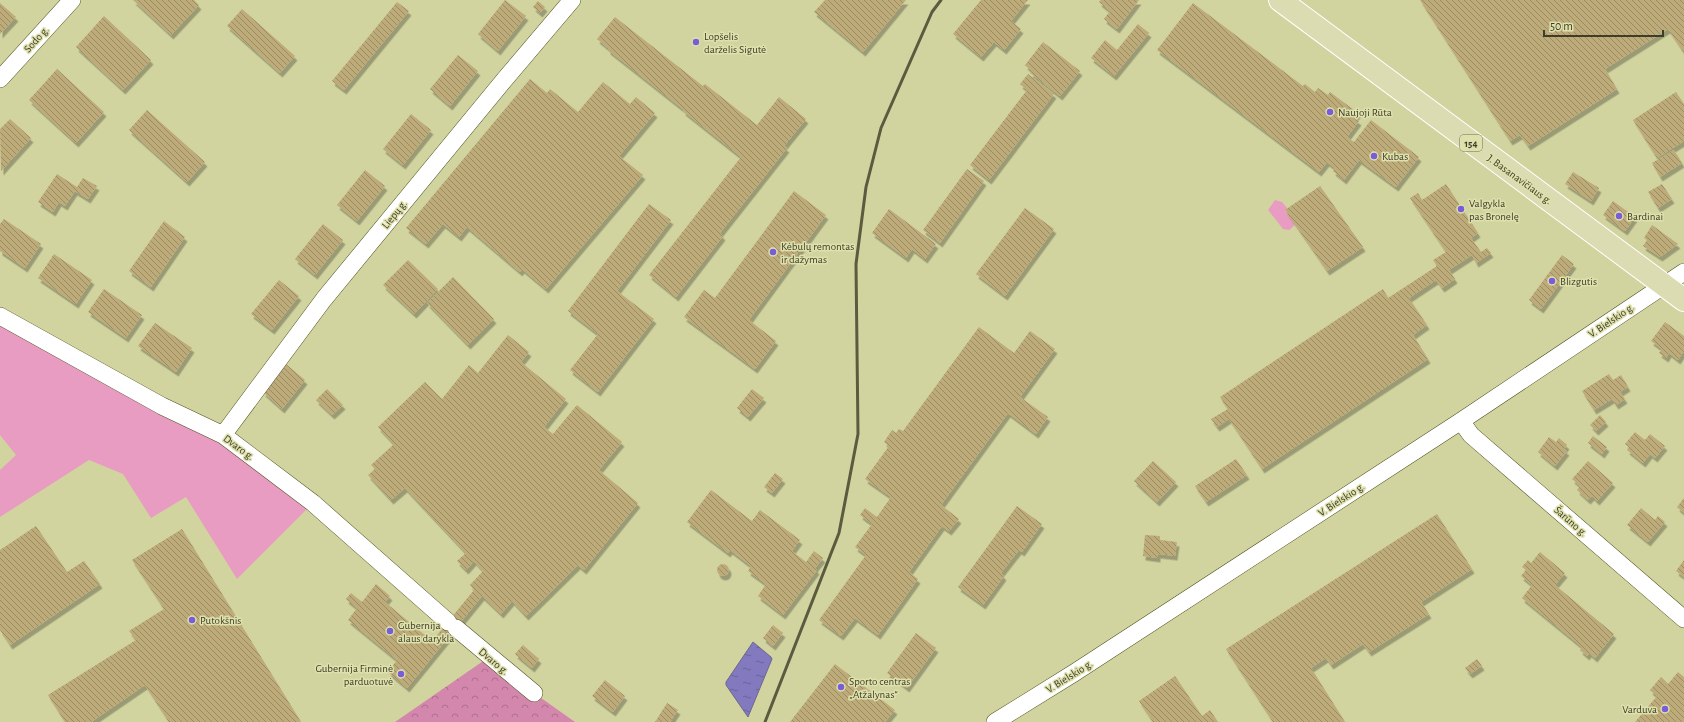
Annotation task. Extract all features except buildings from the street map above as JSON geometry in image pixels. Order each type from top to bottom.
[{"type":"main road","name":"J. Basanavičiaus g.","points":[[1280,0],[1684,300]]},
{"type":"street","name":"Sodo g.","points":[[0,79],[72,0]]},
{"type":"street","name":"Liepų g.","points":[[223,435],[329,293],[572,0]]},
{"type":"street","name":"V. Bielskio g.","points":[[995,722],[1081,668],[1461,421],[1684,272]]},
{"type":"street","name":"Dvaro g.","points":[[0,316],[162,406],[223,435],[313,503],[452,625],[534,693]]},
{"type":"street","name":"Šarūno g.","points":[[1461,421],[1471,435],[1684,619]]},
{"type":"shaded area","points":[[1275,200],[1282,202],[1288,209],[1285,211],[1295,225],[1289,230],[1283,229],[1268,210]]},
{"type":"shaded area","points":[[0,316],[223,435],[313,503],[237,579],[186,497],[151,518],[123,474],[89,460],[0,517],[0,470],[16,455],[0,435]]},
{"type":"green space","points":[[489,657],[534,693],[575,722],[395,722]]},
{"type":"water","points":[[753,642],[772,659],[748,717],[726,685],[726,682]]},
{"type":"railway","points":[[765,722],[839,533],[858,434],[856,264],[866,187],[881,128],[932,12],[941,0]]},
{"type":"place","name":"Lopšelis darželis Sigutė","points":[[696,42]]},
{"type":"place","name":"Naujoji Rūta","points":[[1330,112]]},
{"type":"place","name":"Kubas","points":[[1374,156]]},
{"type":"place","name":"Valgykla pas Bronelę","points":[[1461,209]]},
{"type":"place","name":"Bardinai","points":[[1619,216]]},
{"type":"place","name":"Kėbulų remontas ir dažymas","points":[[773,252]]},
{"type":"place","name":"Blizgutis","points":[[1552,281]]},
{"type":"place","name":"Putokšnis","points":[[192,620]]},
{"type":"place","name":"Gubernija alaus darykla","points":[[390,631]]},
{"type":"place","name":"Gubernija Firminė parduotuvė","points":[[401,674]]},
{"type":"place","name":"Sporto centras „Atžalynas“","points":[[841,687]]},
{"type":"place","name":"Varduva","points":[[1665,709]]}]
